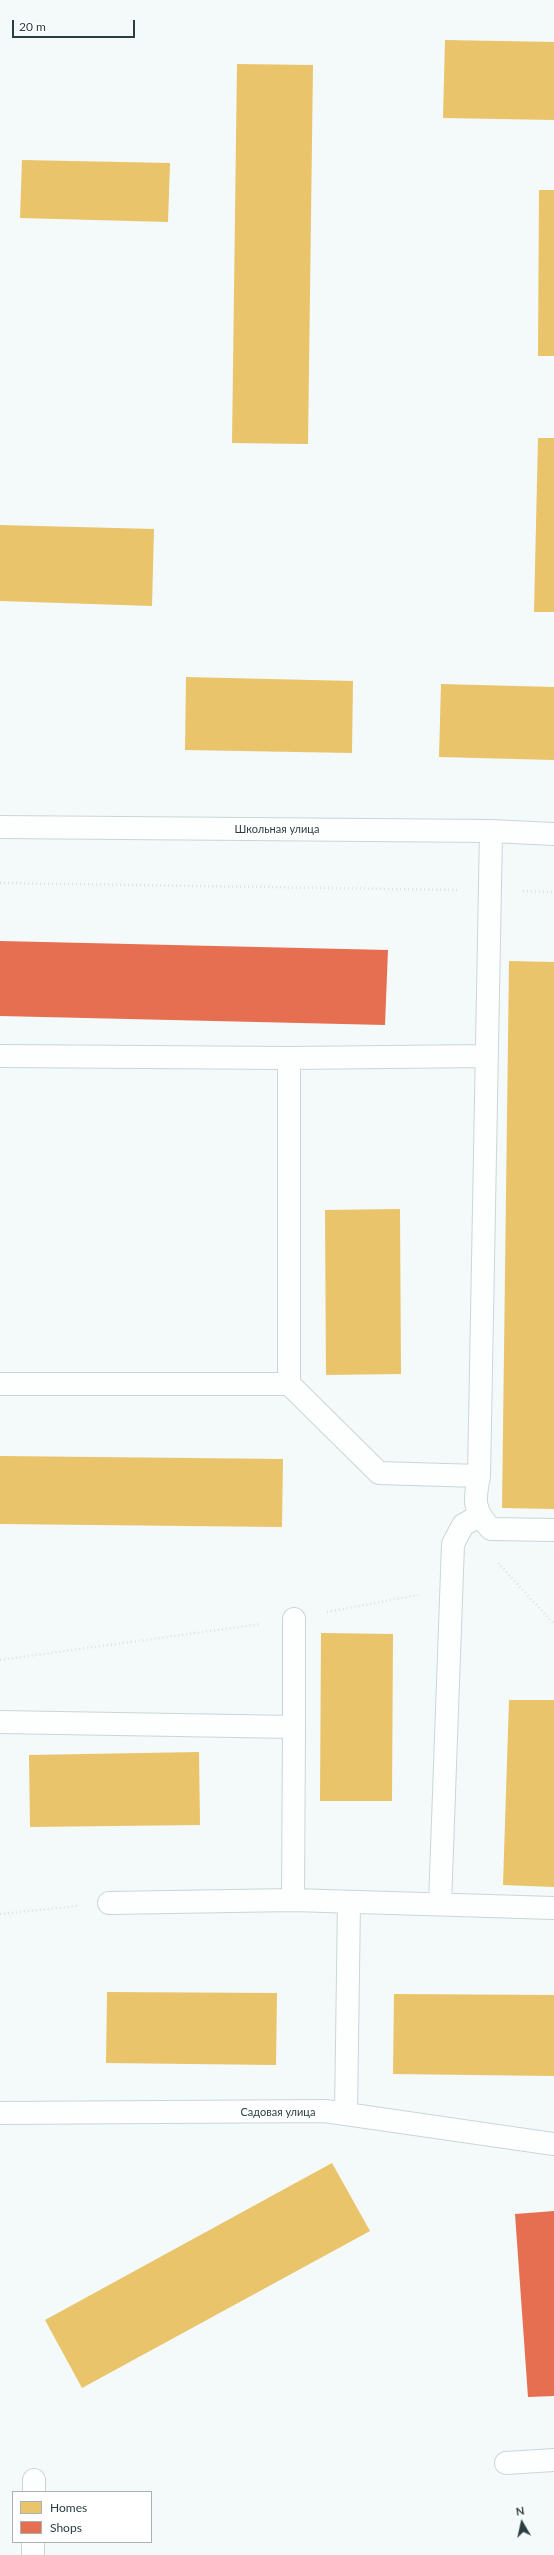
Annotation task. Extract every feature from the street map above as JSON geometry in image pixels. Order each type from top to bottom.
[{"type":"street","name":"Школьная улица","points":[[0,827],[491,831],[554,834]]},
{"type":"street","points":[[440,1904],[453,1544],[471,1520],[479,1476],[491,831]]},
{"type":"street","points":[[0,1056],[290,1058],[487,1056]]},
{"type":"street","points":[[289,1384],[290,1058]]},
{"type":"street","points":[[0,1384],[289,1384],[379,1473],[479,1476]]},
{"type":"street","points":[[471,1520],[491,1529],[554,1530]]},
{"type":"street","points":[[294,1619],[294,1900]]},
{"type":"street","points":[[0,1722],[294,1726]]},
{"type":"street","points":[[109,1903],[294,1900],[554,1908]]},
{"type":"street","points":[[346,2114],[349,1902]]},
{"type":"street","name":"Садовая улица","points":[[0,2113],[324,2111],[554,2144]]},
{"type":"street","points":[[506,2463],[554,2460]]},
{"type":"street","points":[[33,2543],[33,2555]]},
{"type":"path","points":[[0,883],[554,892]]},
{"type":"path","points":[[471,1520],[554,1624]]},
{"type":"path","points":[[0,1660],[294,1619],[451,1588]]},
{"type":"path","points":[[0,1914],[109,1903]]},
{"type":"building: Homes","points":[[445,40],[554,42],[554,120],[443,118]]},
{"type":"building: Homes","points":[[237,64],[313,65],[308,444],[232,443]]},
{"type":"building: Homes","points":[[22,160],[170,163],[168,222],[20,218]]},
{"type":"building: Homes","points":[[539,190],[554,190],[554,356],[538,356]]},
{"type":"building: Homes","points":[[538,438],[554,438],[554,612],[534,612]]},
{"type":"building: Homes","points":[[0,525],[154,529],[152,606],[0,601]]},
{"type":"building: Homes","points":[[186,677],[353,681],[352,753],[185,750]]},
{"type":"building: Homes","points":[[441,684],[554,687],[554,760],[439,757]]},
{"type":"building: Homes","points":[[509,961],[554,962],[554,1509],[502,1508]]},
{"type":"building: Homes","points":[[400,1209],[401,1374],[326,1375],[325,1210]]},
{"type":"building: Homes","points":[[0,1456],[283,1459],[282,1527],[0,1524]]},
{"type":"building: Homes","points":[[321,1633],[393,1634],[392,1801],[320,1801]]},
{"type":"building: Homes","points":[[509,1700],[554,1700],[554,1887],[503,1885]]},
{"type":"building: Homes","points":[[199,1752],[200,1825],[30,1827],[29,1755]]},
{"type":"building: Homes","points":[[107,1992],[277,1993],[276,2065],[106,2063]]},
{"type":"building: Homes","points":[[394,1994],[554,1995],[554,2076],[393,2074]]},
{"type":"building: Homes","points":[[332,2163],[370,2231],[82,2388],[45,2320]]},
{"type":"building: Shops","points":[[0,941],[388,950],[385,1025],[0,1016]]},
{"type":"building: Shops","points":[[554,2211],[554,2396],[528,2397],[515,2214]]}]
